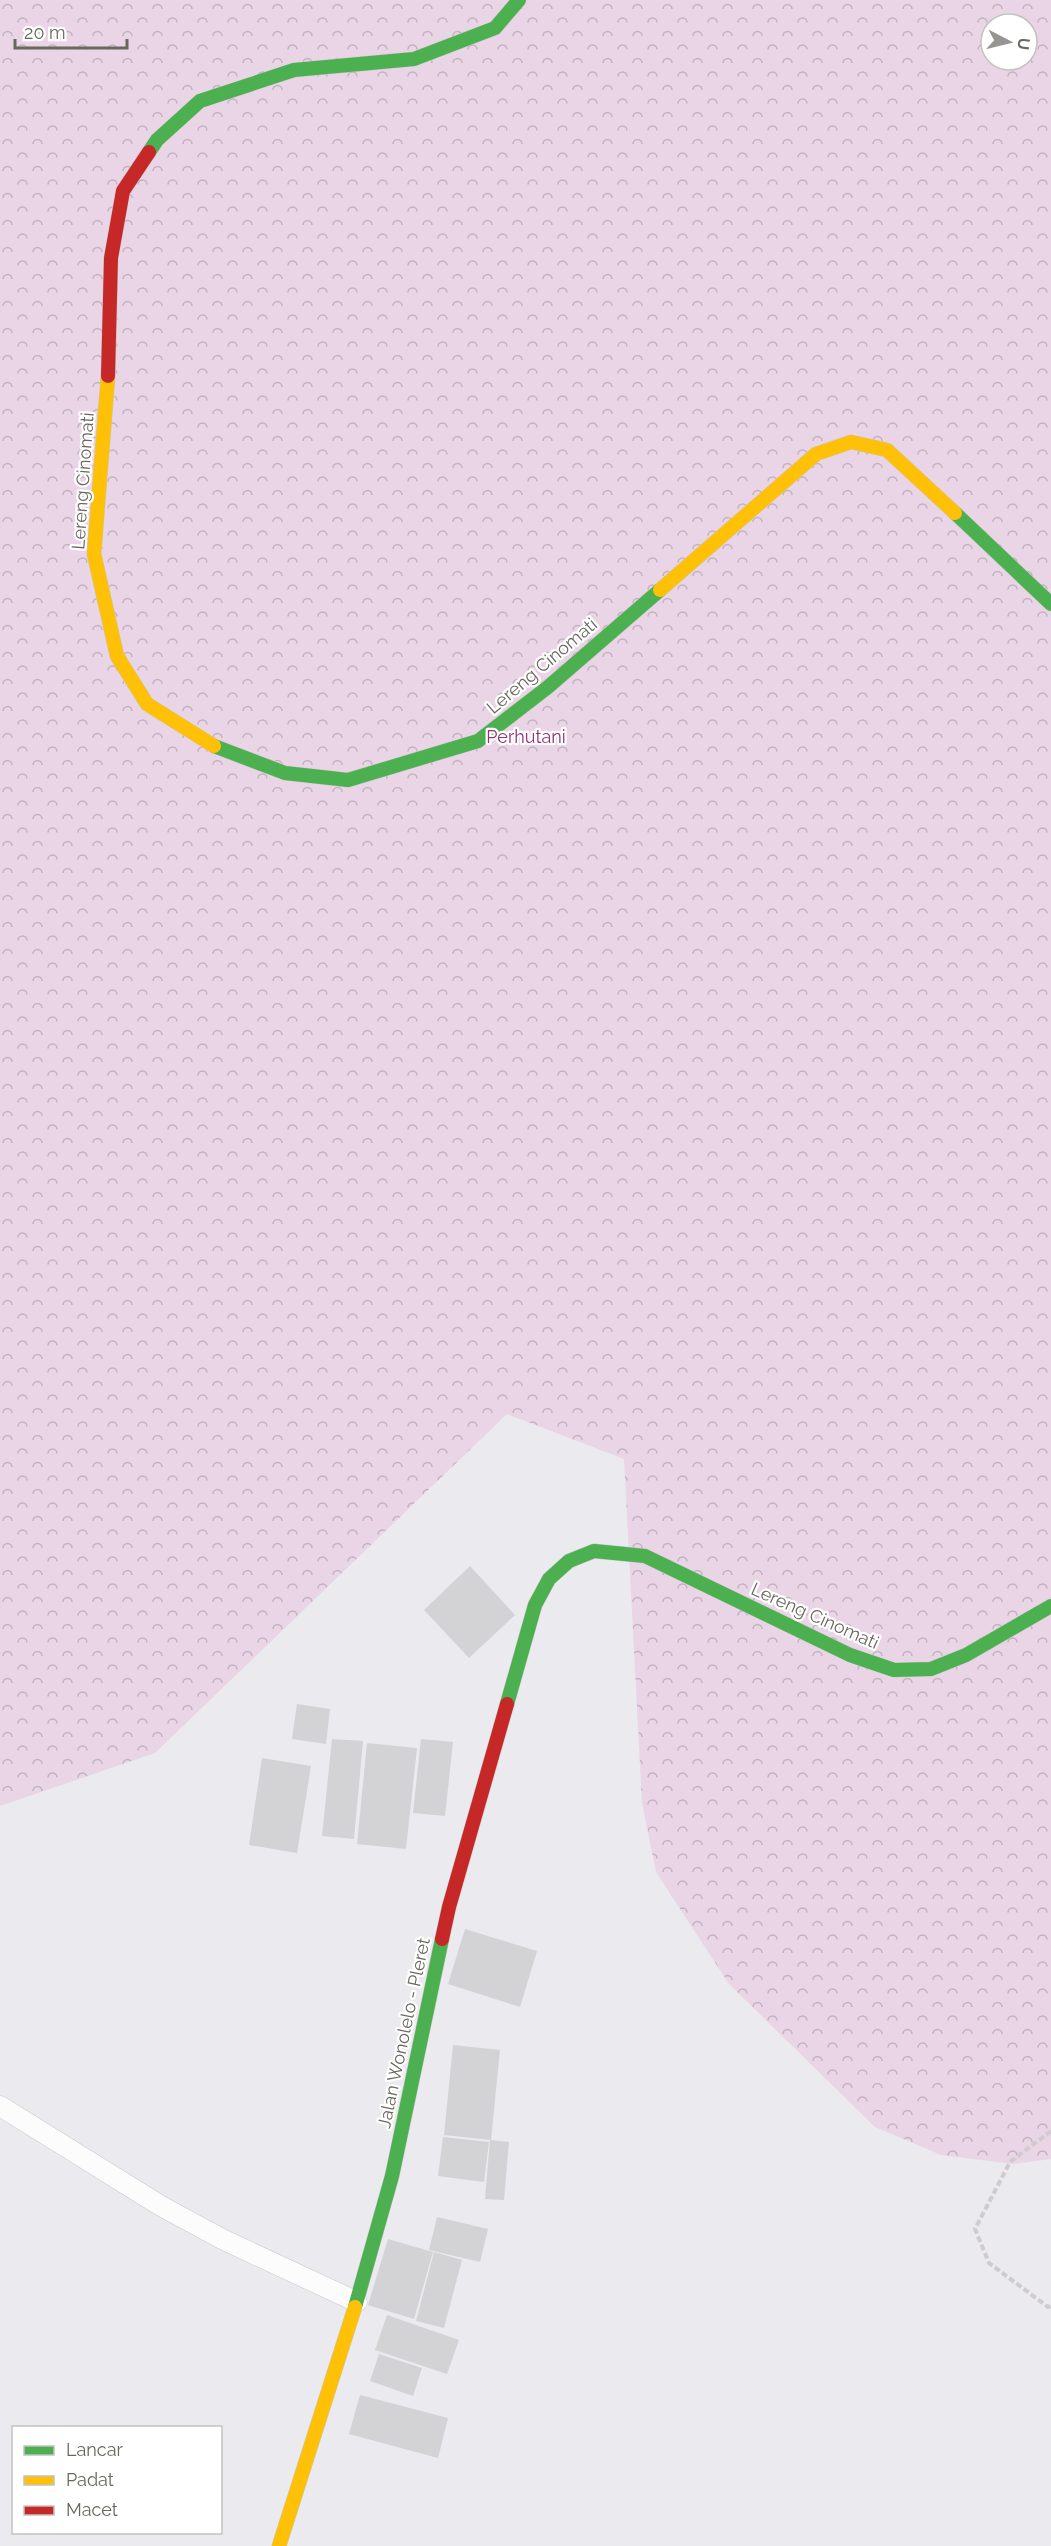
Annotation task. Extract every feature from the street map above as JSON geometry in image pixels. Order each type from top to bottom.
[{"type":"main road","name":"Lereng Cinomati","points":[[519,0],[495,28],[414,59],[294,70],[200,101],[158,140],[123,191],[111,258],[110,355],[94,554],[117,656],[147,704],[222,751],[285,773],[348,780],[478,741],[548,687],[816,454],[848,440],[887,450],[1051,604]]},
{"type":"main road","name":"Lereng Cinomati","points":[[594,1551],[645,1556],[850,1655],[894,1670],[931,1669],[966,1655],[1051,1606]]},
{"type":"main road","name":"Jalan Wonolelo - Pleret","points":[[279,2546],[357,2302],[392,2176],[449,1907],[535,1605],[549,1580],[569,1561],[594,1551]]},
{"type":"lane","points":[[0,2106],[171,2211],[222,2239],[357,2302]]},
{"type":"path","points":[[1051,2131],[1010,2162],[975,2229],[988,2263],[1048,2307],[1051,2306]]},
{"type":"green space","name":"Perhutani","points":[[0,0],[1051,0],[1051,2159],[1013,2164],[941,2155],[875,2127],[729,1984],[656,1872],[642,1803],[624,1459],[507,1414],[155,1753],[0,1806]]},
{"type":"building","points":[[470,1566],[515,1615],[469,1658],[424,1610]]},
{"type":"building","points":[[297,1704],[330,1709],[326,1744],[292,1739]]},
{"type":"building","points":[[332,1739],[363,1741],[354,1839],[322,1836]]},
{"type":"building","points":[[421,1739],[453,1742],[445,1816],[413,1813]]},
{"type":"building","points":[[367,1743],[417,1748],[406,1849],[357,1844]]},
{"type":"building","points":[[262,1758],[311,1766],[297,1853],[249,1845]]},
{"type":"building","points":[[465,1929],[537,1951],[520,2007],[448,1984]]},
{"type":"building","points":[[453,2045],[500,2050],[491,2140],[444,2135]]},
{"type":"building","points":[[443,2137],[489,2142],[484,2182],[438,2176]]},
{"type":"building","points":[[490,2140],[509,2142],[504,2200],[485,2199]]},
{"type":"building","points":[[437,2217],[488,2229],[480,2262],[429,2250]]},
{"type":"building","points":[[388,2239],[433,2252],[414,2319],[368,2305]]},
{"type":"building","points":[[434,2252],[462,2260],[444,2328],[416,2321]]},
{"type":"building","points":[[387,2315],[459,2340],[447,2374],[375,2350]]},
{"type":"building","points":[[379,2354],[422,2368],[413,2396],[370,2381]]},
{"type":"building","points":[[360,2395],[448,2418],[438,2458],[349,2434]]},
{"type":"traffic: fast","points":[[149,152],[157,140],[200,101],[294,70],[414,59],[495,28],[519,0]]},
{"type":"traffic: fast","points":[[955,513],[1051,604]]},
{"type":"traffic: fast","points":[[214,746],[285,773],[348,780],[478,741],[548,687],[660,590]]},
{"type":"traffic: fast","points":[[507,1704],[535,1605],[549,1579],[569,1561],[594,1551],[645,1556],[850,1655],[894,1670],[931,1669],[966,1655],[1051,1606]]},
{"type":"traffic: fast","points":[[355,2307],[392,2176],[442,1939]]},
{"type":"traffic: slow","points":[[108,376],[94,554],[117,656],[147,704],[214,746]]},
{"type":"traffic: slow","points":[[660,590],[816,454],[851,442],[887,450],[955,513]]},
{"type":"traffic: slow","points":[[279,2546],[355,2307]]},
{"type":"traffic: jam","points":[[108,376],[111,258],[123,191],[149,152]]},
{"type":"traffic: jam","points":[[442,1939],[507,1704]]}]
